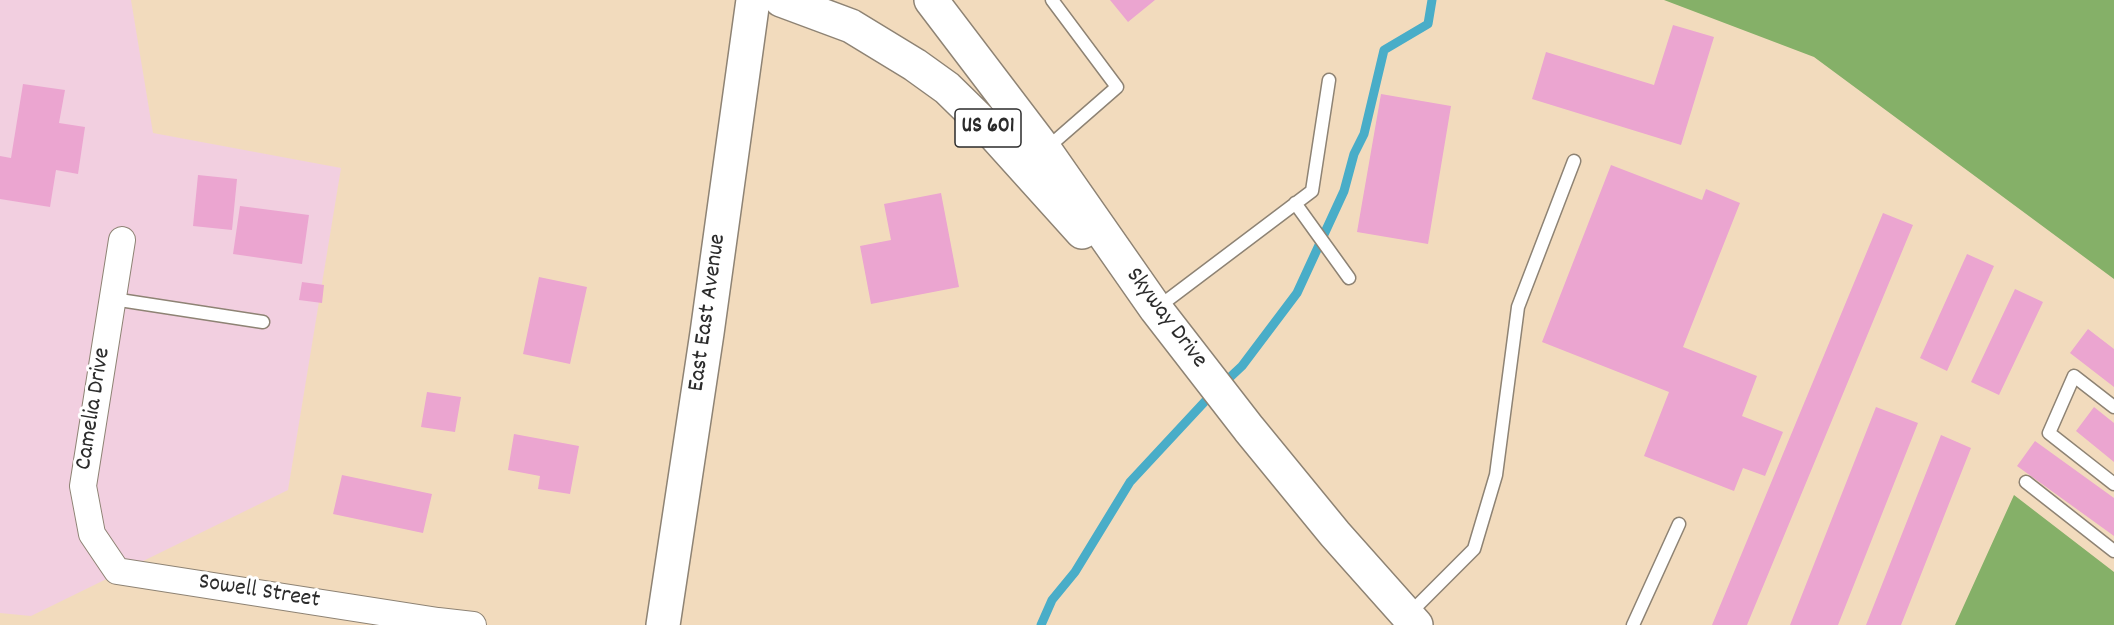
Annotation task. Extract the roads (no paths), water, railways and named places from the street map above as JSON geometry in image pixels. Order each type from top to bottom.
[{"type":"main road","name":"East East Avenue","points":[[663,625],[707,333],[753,0]]},
{"type":"main road","name":"US 601","points":[[781,0],[851,26],[915,65],[947,88],[991,131],[1064,214],[1156,309]]},
{"type":"main road","name":"Skyway Drive","points":[[931,0],[1045,150],[1156,309],[1256,438],[1335,534],[1412,620]]},
{"type":"street","name":"Camelia Drive","points":[[117,571],[92,534],[83,486],[122,240]]},
{"type":"street","name":"Sowell Street","points":[[117,571],[473,625]]},
{"type":"lane","points":[[1045,150],[1117,87],[1052,0]]},
{"type":"lane","points":[[1156,309],[1312,191],[1329,80]]},
{"type":"lane","points":[[1412,620],[1474,549],[1496,475],[1518,307],[1574,161]]},
{"type":"lane","points":[[1295,203],[1349,278]]},
{"type":"lane","points":[[113,299],[263,322]]},
{"type":"lane","points":[[2114,407],[2074,376],[2049,433],[2114,483]]},
{"type":"lane","points":[[2026,482],[2114,551]]},
{"type":"lane","points":[[1633,625],[1679,524]]},
{"type":"waterway","points":[[1041,625],[1052,600],[1075,572],[1130,482],[1210,396],[1242,366],[1297,293],[1344,191],[1354,154],[1364,134],[1384,50],[1428,24],[1432,0]]}]
